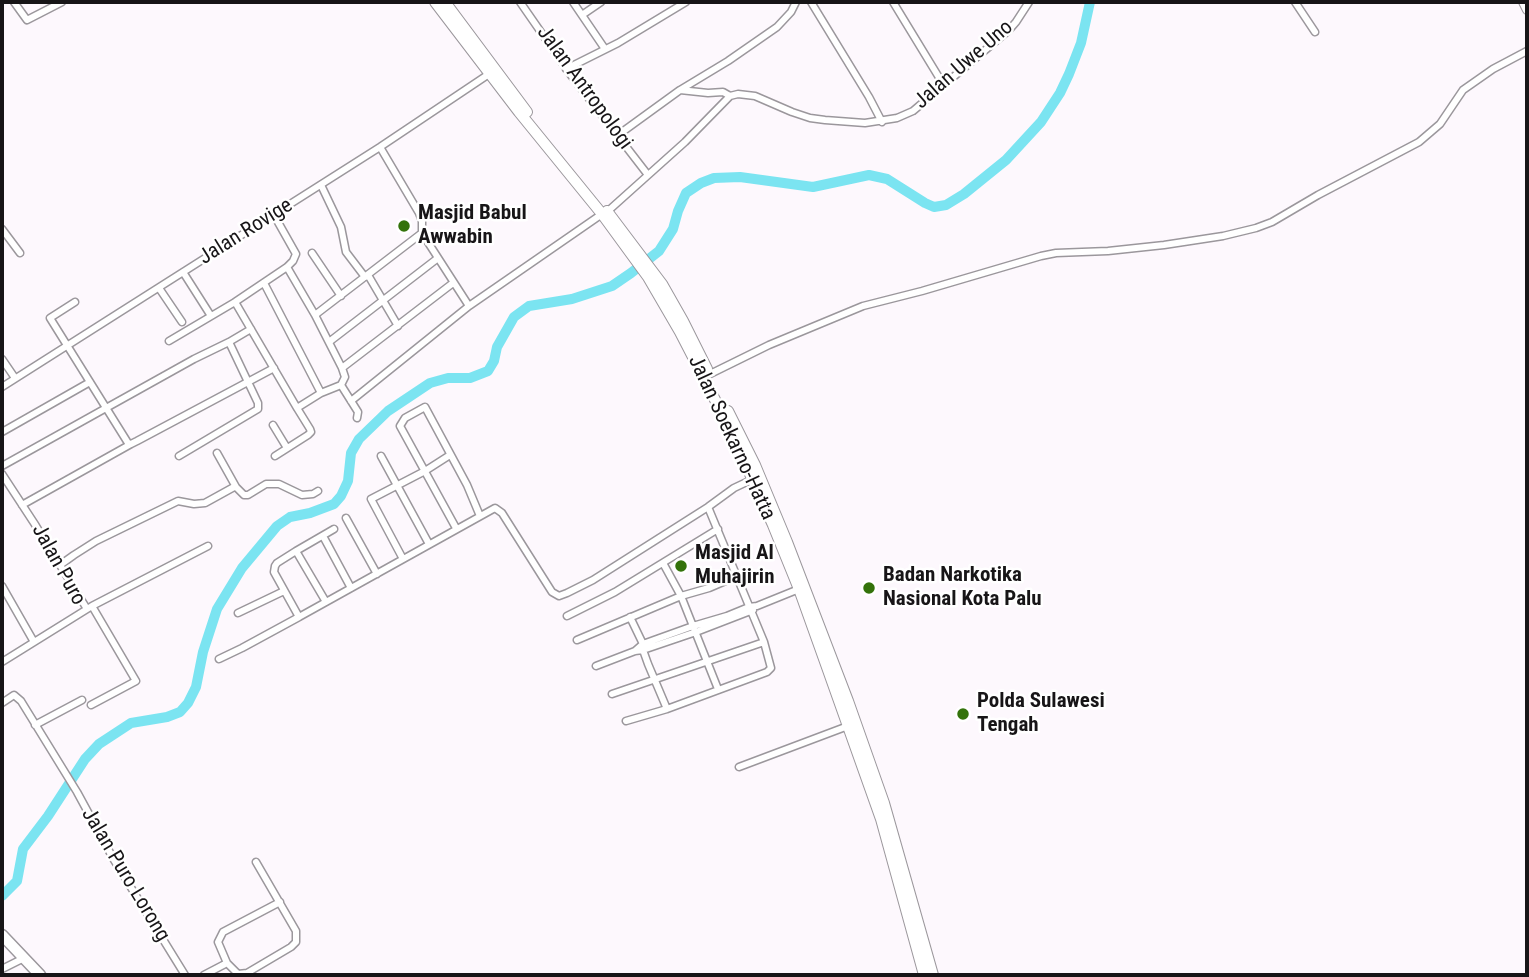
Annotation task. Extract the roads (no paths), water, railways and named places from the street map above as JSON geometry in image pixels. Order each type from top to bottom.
[{"type":"highway","points":[[2,935],[40,975]]},
{"type":"main road","name":"Jalan Soekarno-Hatta","points":[[435,2],[525,109],[635,252],[683,321],[788,552],[799,589],[884,803],[924,975]]},
{"type":"main road","name":"Jalan Soekarno-Hatta","points":[[445,2],[489,74],[605,212]]},
{"type":"main road","name":"Jalan Soekarno-Hatta","points":[[706,376],[750,455],[788,552],[844,702],[848,726],[933,975]]},
{"type":"street","points":[[14,2],[27,20],[62,2]]},
{"type":"street","name":"Jalan Antropologi","points":[[520,2],[566,69],[648,175]]},
{"type":"street","points":[[573,2],[606,49]]},
{"type":"street","points":[[582,15],[601,2]]},
{"type":"street","points":[[566,69],[618,43],[686,2]]},
{"type":"street","points":[[618,135],[680,90],[777,27],[796,2]]},
{"type":"street","points":[[811,2],[881,121]]},
{"type":"street","points":[[893,2],[943,84]]},
{"type":"street","name":"Jalan Uwe Uno","points":[[680,90],[755,96],[810,118],[865,123],[897,118],[913,111],[1009,30],[1029,2]]},
{"type":"street","points":[[1295,2],[1315,32]]},
{"type":"street","points":[[1523,2],[1527,10]]},
{"type":"street","points":[[706,376],[769,345],[863,306],[1041,256],[1140,249],[1223,236],[1264,225],[1419,142],[1440,124],[1463,90],[1493,69],[1527,51]]},
{"type":"street","name":"Jalan Rovige","points":[[2,387],[321,185],[489,74]]},
{"type":"street","points":[[351,401],[469,306],[605,212],[693,134],[730,96]]},
{"type":"street","points":[[380,147],[419,213],[422,233],[469,306]]},
{"type":"street","points":[[321,185],[341,227],[346,252],[367,276],[398,326]]},
{"type":"street","points":[[169,341],[235,302],[293,261],[296,254],[274,215]]},
{"type":"street","points":[[2,229],[20,253]]},
{"type":"street","points":[[315,315],[422,233]]},
{"type":"street","points":[[312,253],[341,296]]},
{"type":"street","points":[[329,342],[438,258]]},
{"type":"street","points":[[287,267],[315,315],[345,377],[341,385],[321,393],[297,408]]},
{"type":"street","points":[[183,272],[211,316]]},
{"type":"street","points":[[264,283],[321,393]]},
{"type":"street","points":[[342,368],[453,283]]},
{"type":"street","points":[[159,288],[181,322]]},
{"type":"street","points":[[75,302],[50,318],[125,439],[131,443]]},
{"type":"street","points":[[235,302],[311,432],[275,456]]},
{"type":"street","points":[[2,466],[251,329]]},
{"type":"street","points":[[179,456],[258,409],[258,403],[229,342]]},
{"type":"street","points":[[2,359],[15,379]]},
{"type":"street","points":[[22,505],[131,443],[274,368]]},
{"type":"street","points":[[2,432],[90,382]]},
{"type":"street","points":[[341,385],[358,412],[357,418]]},
{"type":"street","points":[[456,528],[400,426],[405,418],[425,407],[481,516]]},
{"type":"street","points":[[273,425],[287,448]]},
{"type":"street","points":[[217,453],[236,487],[244,495],[267,484],[279,484],[302,495],[318,491]]},
{"type":"street","points":[[403,559],[371,499],[450,455]]},
{"type":"street","points":[[381,456],[429,544]]},
{"type":"street","name":"Jalan Puro","points":[[2,474],[90,608],[2,662]]},
{"type":"street","points":[[219,659],[494,508],[498,509],[552,592],[559,596],[593,580],[708,508],[734,488],[753,479]]},
{"type":"street","points":[[60,565],[96,541],[178,501],[205,503],[236,487]]},
{"type":"street","points":[[626,721],[667,709],[770,670],[771,665],[752,608],[708,508]]},
{"type":"street","points":[[346,518],[377,573]]},
{"type":"street","points":[[299,617],[274,569],[277,563],[334,529]]},
{"type":"street","points":[[566,616],[615,592],[718,529]]},
{"type":"street","points":[[323,536],[351,588]]},
{"type":"street","points":[[91,705],[135,681],[90,608],[208,546]]},
{"type":"street","points":[[296,551],[326,602]]},
{"type":"street","points":[[663,563],[681,596],[718,689]]},
{"type":"street","points":[[578,640],[681,596],[737,576]]},
{"type":"street","points":[[2,586],[34,642]]},
{"type":"street","points":[[596,666],[799,589]]},
{"type":"street","points":[[238,613],[284,591]]},
{"type":"street","points":[[630,617],[640,648],[667,709]]},
{"type":"street","points":[[612,694],[764,642]]},
{"type":"street","name":"Jalan Puro Lorong","points":[[2,703],[15,695],[35,724],[185,975]]},
{"type":"street","points":[[35,724],[82,700]]},
{"type":"street","points":[[739,768],[848,726]]},
{"type":"street","points":[[256,862],[280,902],[297,937],[294,945],[247,973],[238,974],[227,963],[218,942],[223,932],[280,902]]},
{"type":"street","points":[[2,969],[24,958]]},
{"type":"street","points":[[204,975],[227,963]]},
{"type":"waterway","points":[[2,896],[17,881],[23,849],[85,759],[99,744],[131,723],[167,717],[180,712],[188,703],[196,687],[203,652],[217,609],[242,568],[277,526],[290,517],[334,504],[348,481],[351,453],[359,439],[388,411],[430,383],[448,378],[470,378],[488,371],[494,361],[497,347],[514,317],[529,306],[572,299],[612,286],[631,273],[659,251],[673,229],[686,193],[714,178],[740,177],[813,187],[869,175],[887,179],[934,207],[946,205],[1006,160],[1041,122],[1069,74],[1081,43],[1090,2]]},
{"type":"place","name":"Masjid Babul Awwabin","points":[[404,226]]},
{"type":"place","name":"Masjid Al Muhajirin","points":[[681,566]]},
{"type":"place","name":"Badan Narkotika Nasional Kota Palu","points":[[869,588]]},
{"type":"place","name":"Polda Sulawesi Tengah","points":[[963,714]]}]
